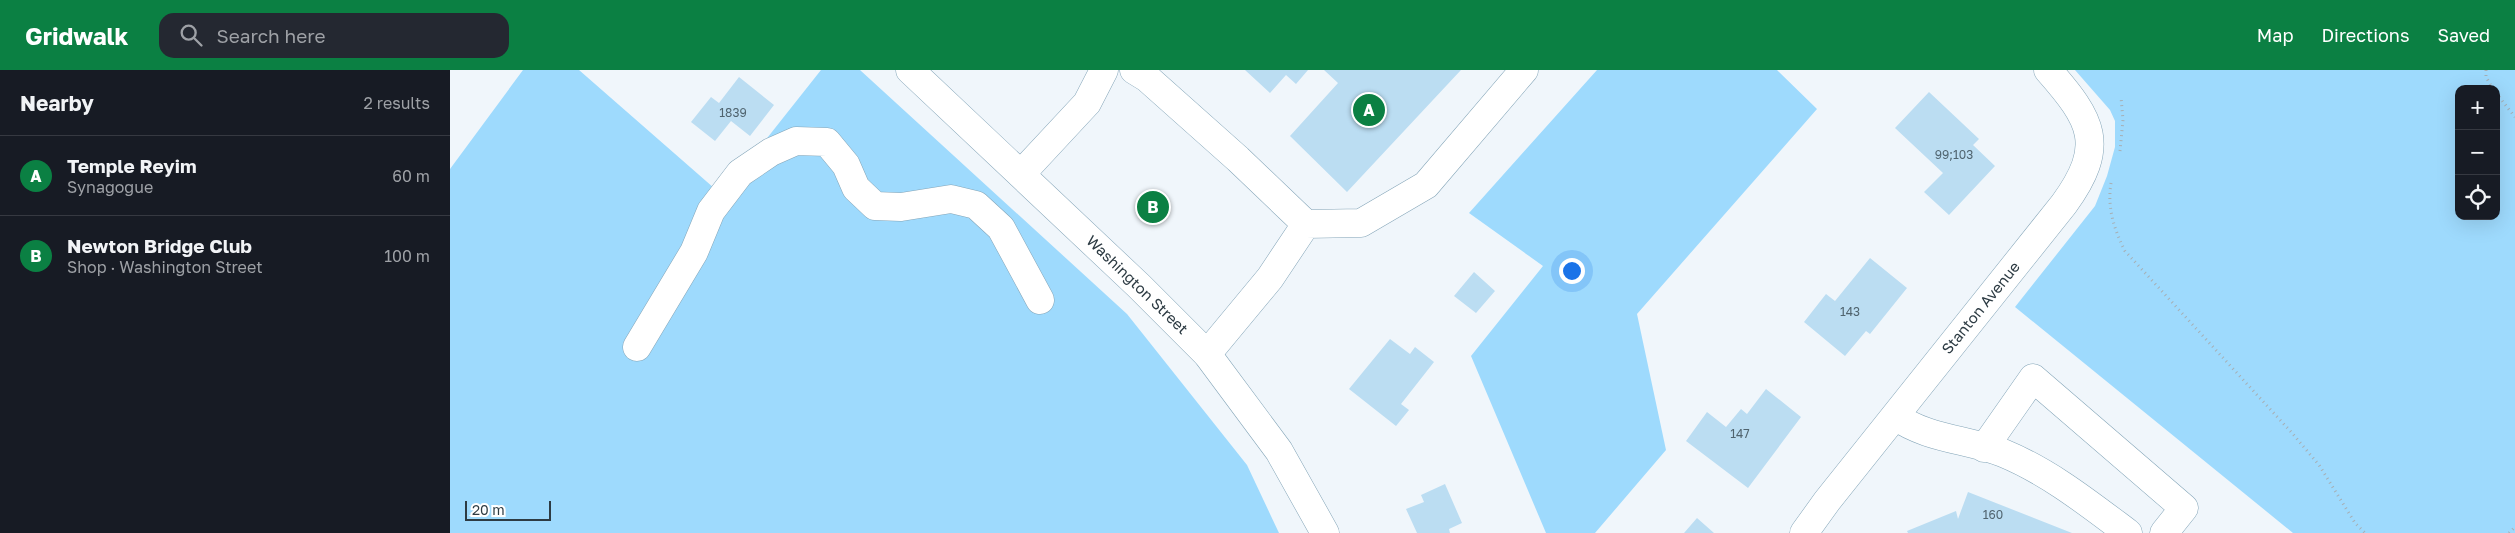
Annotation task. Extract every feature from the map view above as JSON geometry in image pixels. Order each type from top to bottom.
[{"type":"main road","name":"Washington Street","points":[[910,70],[1021,174],[1207,354],[1279,450],[1325,533]]},
{"type":"main road","points":[[1021,174],[1087,103],[1104,70]]},
{"type":"main road","points":[[1134,70],[1147,78],[1231,152],[1306,224],[1361,223],[1426,185],[1524,70]]},
{"type":"main road","name":"Stanton Avenue","points":[[1804,533],[2064,204],[2084,172],[2089,152],[2090,135],[2088,126],[2080,109],[2048,70]]},
{"type":"main road","points":[[637,346],[694,252],[711,211],[740,173],[771,152],[796,141],[826,142],[846,165],[856,188],[875,206],[901,207],[951,199],[976,205],[1001,228],[1040,300]]},
{"type":"main road","points":[[1207,354],[1270,278],[1306,224]]},
{"type":"main road","points":[[1984,448],[2034,378],[2184,508],[2164,533]]},
{"type":"main road","points":[[1895,416],[1923,432],[2002,453],[2060,482],[2128,533]]},
{"type":"path","points":[[2486,70],[2486,77],[2491,85]]},
{"type":"path","points":[[2118,156],[2123,125],[2121,97]]},
{"type":"path","points":[[2500,99],[2515,117]]},
{"type":"path","points":[[2113,177],[2109,207],[2116,234],[2125,251],[2292,433],[2319,465],[2356,523],[2365,533]]},
{"type":"path","points":[[2509,533],[2515,527]]},
{"type":"shaded area","points":[[523,70],[579,70],[722,195],[821,70],[860,70],[1127,314],[1247,465],[1279,533],[450,533],[450,169]]},
{"type":"shaded area","points":[[1597,70],[1777,70],[1817,109],[1637,314],[1666,450],[1595,533],[1546,533],[1471,356],[1543,266],[1469,213]]},
{"type":"shaded area","points":[[2075,70],[2515,70],[2515,533],[2293,533],[2015,307],[2095,206],[2107,176],[2115,147],[2115,121],[2110,110]]},
{"type":"building","points":[[1245,70],[1308,70],[1296,84],[1286,75],[1270,93]]},
{"type":"building","points":[[1324,70],[1461,70],[1347,192],[1290,136],[1338,83]]},
{"type":"building","points":[[739,77],[774,105],[750,136],[731,121],[715,141],[691,122],[711,97],[719,103]]},
{"type":"building","points":[[1929,92],[1979,139],[1973,145],[1995,166],[1949,215],[1924,192],[1943,173],[1895,128]]},
{"type":"building","points":[[1870,258],[1907,288],[1870,334],[1866,331],[1845,356],[1804,322],[1826,294],[1835,301]]},
{"type":"building","points":[[1474,272],[1495,291],[1476,313],[1454,296]]},
{"type":"building","points":[[1390,339],[1410,354],[1415,347],[1434,362],[1401,404],[1409,410],[1396,426],[1349,389]]},
{"type":"building","points":[[1766,389],[1801,417],[1748,488],[1686,441],[1707,412],[1726,427],[1741,409],[1747,414]]},
{"type":"building","points":[[1445,484],[1462,523],[1449,529],[1450,533],[1417,533],[1406,509],[1424,502],[1421,495]]},
{"type":"building","points":[[1968,492],[2072,533],[1908,533],[1907,531],[1956,511],[1958,519]]},
{"type":"building","points":[[1697,518],[1714,533],[1684,533]]},
{"type":"place","name":"Temple Reyim","points":[[1369,110]]},
{"type":"place","name":"Newton Bridge Club","points":[[1153,207]]}]
